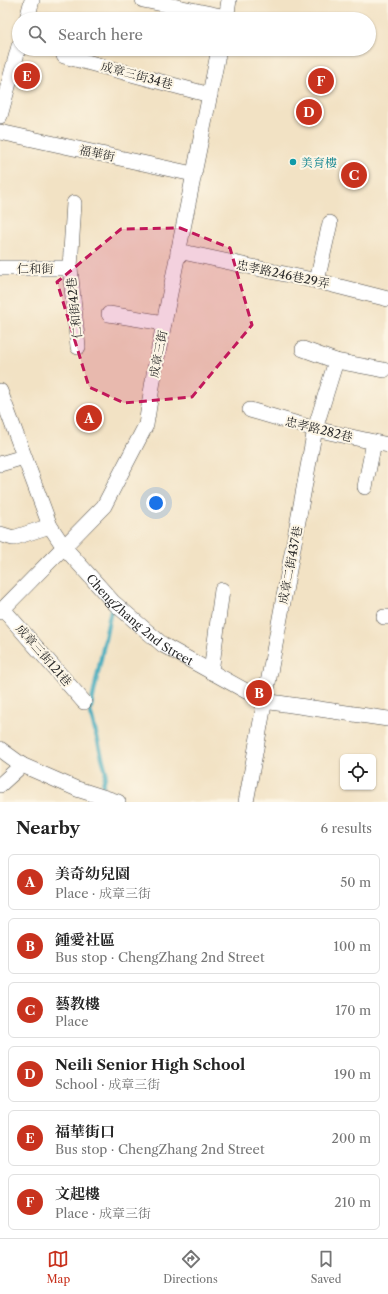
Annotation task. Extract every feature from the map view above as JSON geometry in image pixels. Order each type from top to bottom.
[{"type":"street","points":[[28,12],[32,0]]},
{"type":"street","points":[[144,0],[199,12]]},
{"type":"street","points":[[227,12],[229,0]]},
{"type":"street","points":[[0,116],[16,56]]},
{"type":"street","name":"成章三街34巷","points":[[64,56],[210,95]]},
{"type":"street","name":"成章三街","points":[[2,610],[104,506],[146,425],[155,368],[218,56]]},
{"type":"street","name":"福華街","points":[[0,132],[193,174]]},
{"type":"street","name":"仁和街42巷","points":[[74,203],[70,268],[78,347]]},
{"type":"street","points":[[317,280],[330,223]]},
{"type":"street","name":"忠孝路246巷29弄","points":[[178,251],[317,280],[388,299]]},
{"type":"street","name":"仁和街","points":[[0,268],[70,268]]},
{"type":"street","points":[[109,314],[164,323]]},
{"type":"street","points":[[302,350],[336,361],[384,370]]},
{"type":"street","name":"成章二街437巷","points":[[246,802],[315,429],[336,361]]},
{"type":"street","name":"ChengZhang 2nd Street","points":[[0,391],[50,526],[64,547],[113,602],[163,645],[264,701],[388,719]]},
{"type":"street","name":"忠孝路282巷","points":[[250,410],[315,429],[381,444]]},
{"type":"street","points":[[365,487],[381,444]]},
{"type":"street","points":[[0,464],[24,457]]},
{"type":"street","points":[[0,534],[13,538],[50,526]]},
{"type":"street","points":[[211,672],[222,590]]},
{"type":"street","name":"成章三街121巷","points":[[2,610],[84,702]]},
{"type":"street","points":[[0,749],[22,765],[77,789],[118,802]]},
{"type":"street","points":[[0,785],[22,765]]},
{"type":"highlighted area","points":[[180,228],[230,248],[252,325],[192,397],[124,403],[89,387],[57,282],[121,229]]},
{"type":"waterway","points":[[103,785],[106,772],[90,711],[112,605]]},
{"type":"place","name":"福華街口","points":[[27,76]]},
{"type":"place","name":"文起樓","points":[[321,81]]},
{"type":"place","name":"Neili Senior High School","points":[[309,112]]},
{"type":"place","name":"美育樓","points":[[293,162]]},
{"type":"place","name":"藝教樓","points":[[354,175]]},
{"type":"place","name":"美奇幼兒園","points":[[89,418]]},
{"type":"place","name":"鍾愛社區","points":[[259,693]]}]
